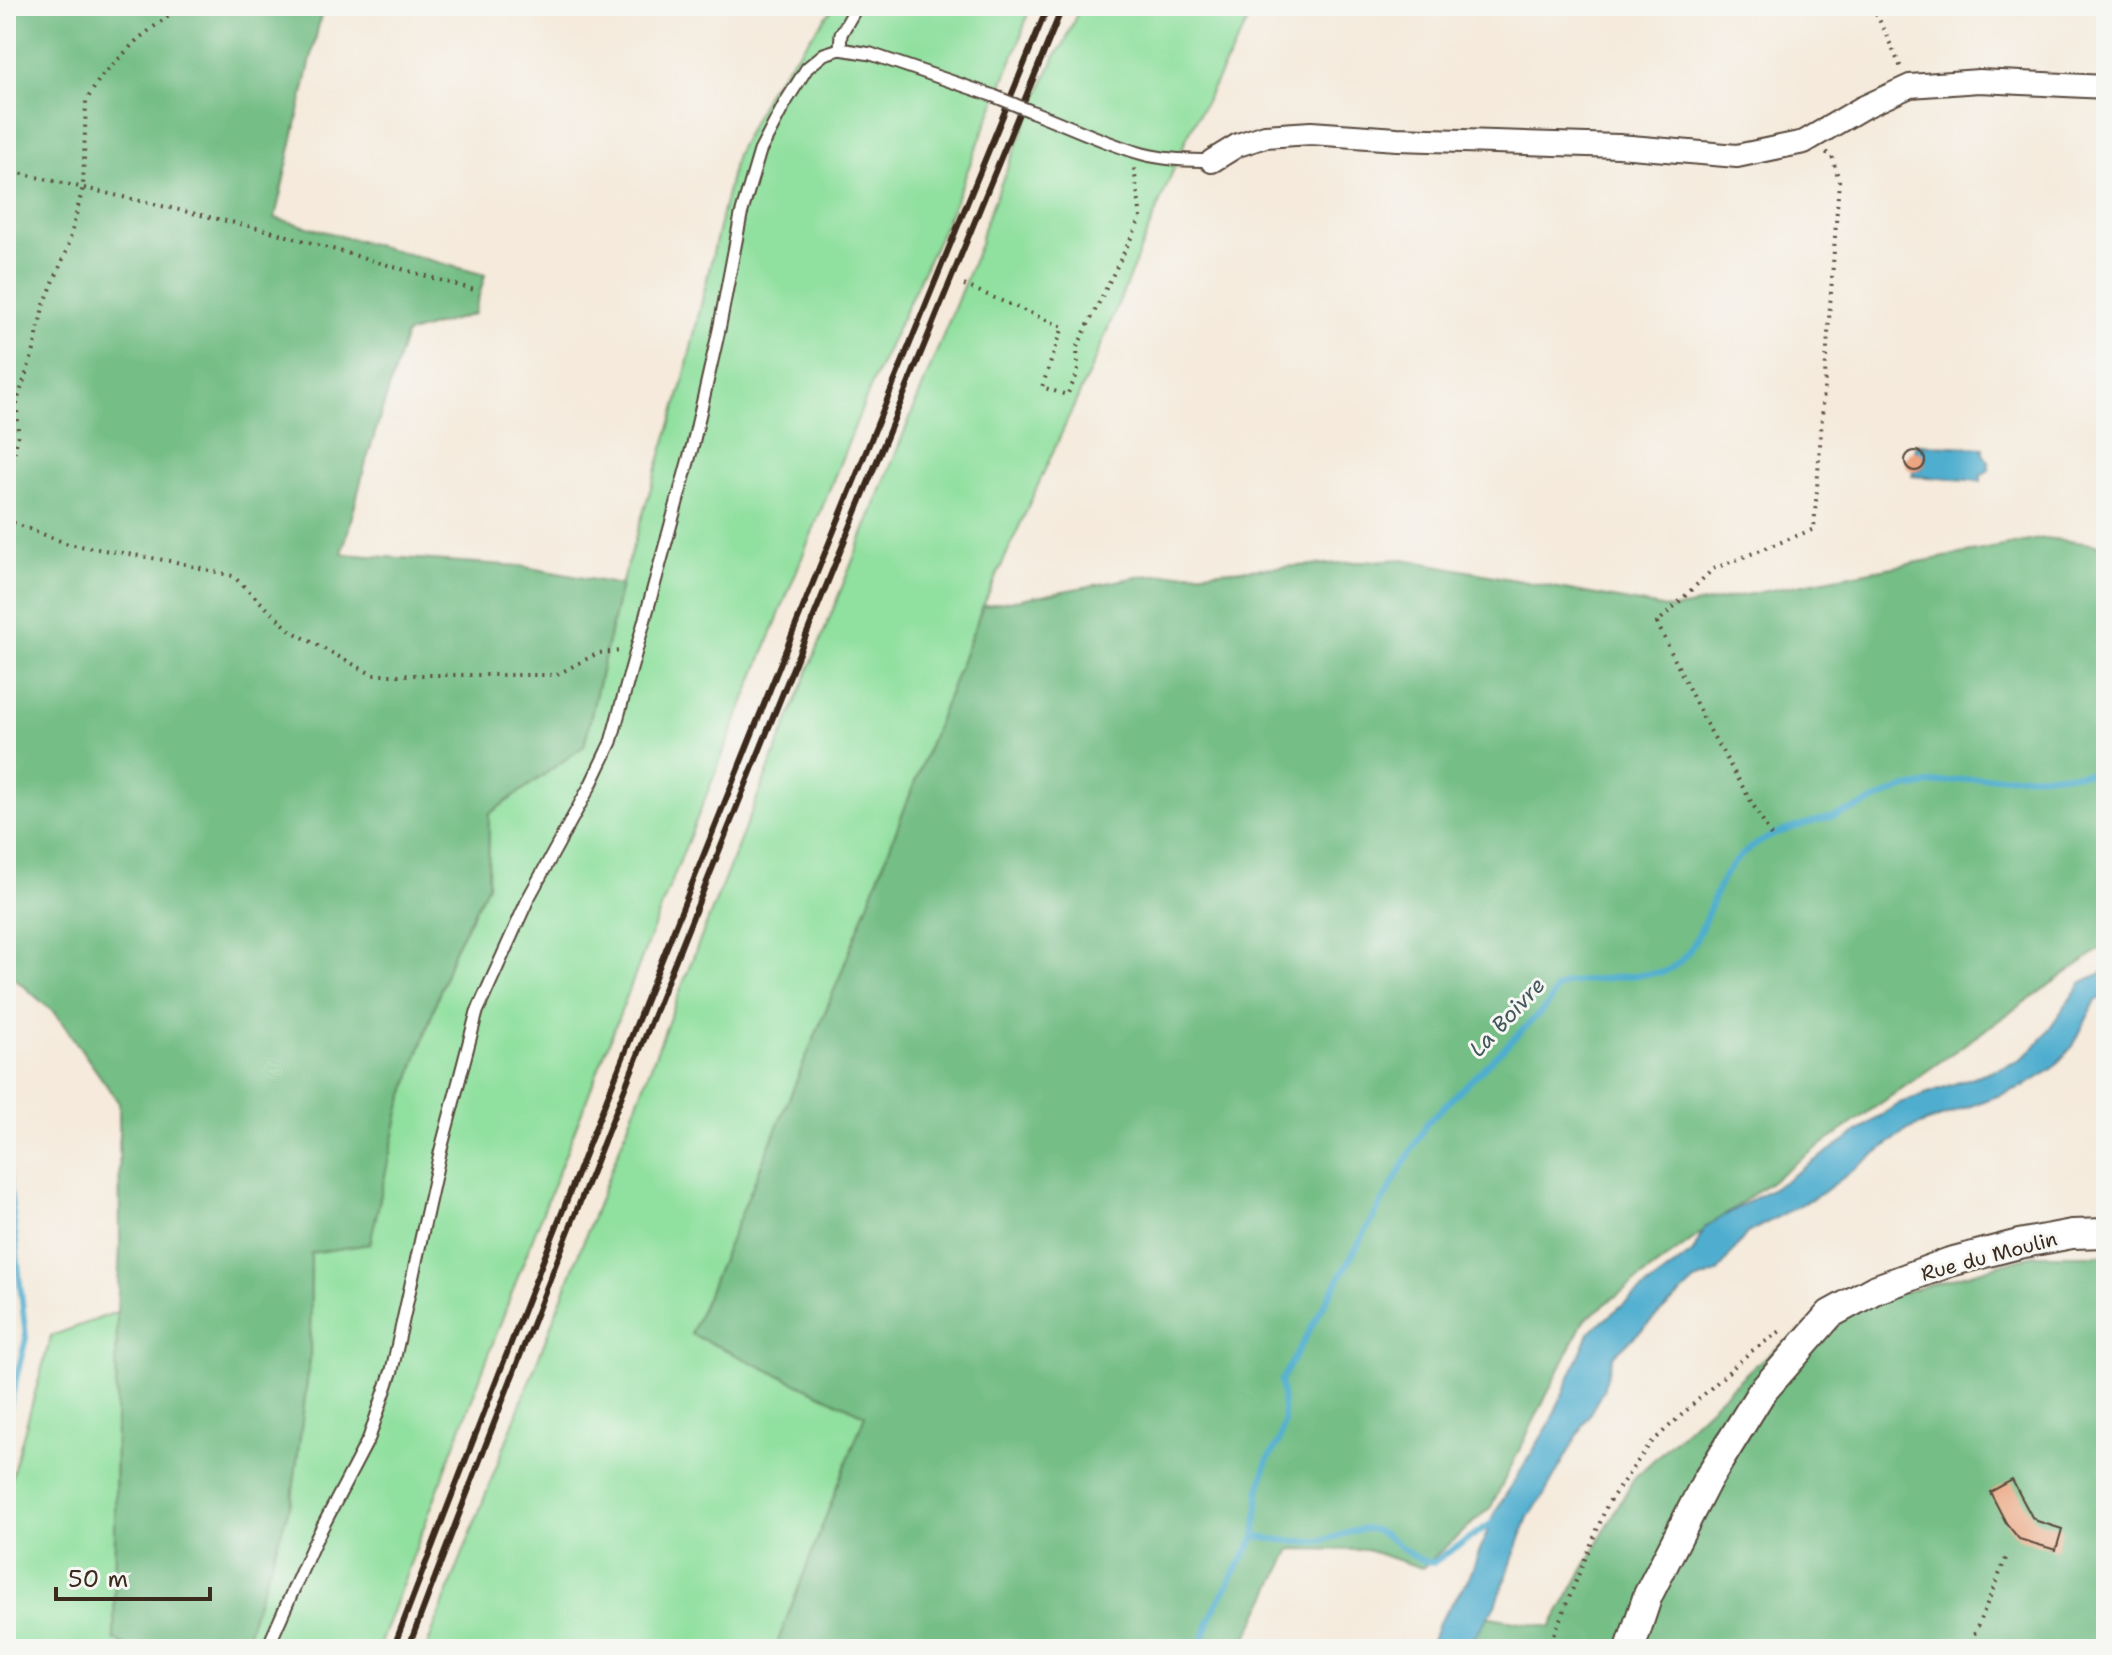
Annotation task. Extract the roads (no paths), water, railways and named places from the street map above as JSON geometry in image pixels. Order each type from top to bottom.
[{"type":"street","points":[[1212,161],[1238,145],[1265,136],[1311,133],[1619,146],[1737,156],[1804,142],[1862,108],[1910,86],[1979,81],[2106,87]]},
{"type":"street","name":"Rue du Moulin","points":[[1630,1649],[1648,1595],[1677,1533],[1706,1482],[1761,1393],[1830,1314],[1874,1290],[1950,1262],[2072,1234],[2106,1233]]},
{"type":"lane","points":[[840,49],[841,34],[857,6]]},
{"type":"lane","points":[[267,1649],[314,1543],[369,1438],[392,1370],[440,1153],[477,1012],[529,897],[611,742],[693,444],[741,215],[760,151],[807,68],[824,54],[840,49],[871,54],[994,96],[1110,144],[1173,160],[1212,161]]},
{"type":"water","points":[[1915,444],[1983,448],[1989,470],[1981,475],[1981,481],[1912,476],[1913,471],[1921,469],[1925,463],[1924,456],[1915,451]]},
{"type":"water","points":[[2106,971],[2106,994],[2095,1002],[2073,1046],[2051,1070],[2024,1086],[1909,1129],[1821,1194],[1747,1233],[1717,1273],[1695,1281],[1613,1356],[1603,1390],[1544,1495],[1528,1517],[1496,1605],[1466,1649],[1429,1649],[1438,1624],[1469,1578],[1494,1514],[1550,1423],[1589,1333],[1693,1252],[1705,1227],[1783,1182],[1900,1103],[2019,1061],[2039,1043],[2082,982]]},
{"type":"waterway","name":"La Boivre","points":[[1199,1649],[1214,1609],[1255,1537],[1260,1487],[1267,1461],[1279,1442],[1284,1423],[1281,1381],[1427,1123],[1548,1005],[1556,989],[1566,983],[1664,972],[1678,963],[1697,937],[1725,875],[1735,862],[1757,844],[1783,831],[1847,812],[1912,787],[1984,778],[2106,773]]},
{"type":"waterway","name":"La Boivre","points":[[6,1154],[26,1338],[6,1421]]},
{"type":"waterway","name":"La Boivre","points":[[1255,1537],[1325,1540],[1367,1529],[1382,1533],[1418,1558],[1434,1562],[1495,1521]]},
{"type":"railway","points":[[393,1649],[715,825],[1048,6]]},
{"type":"railway","points":[[408,1649],[648,1031],[1063,6]]}]
